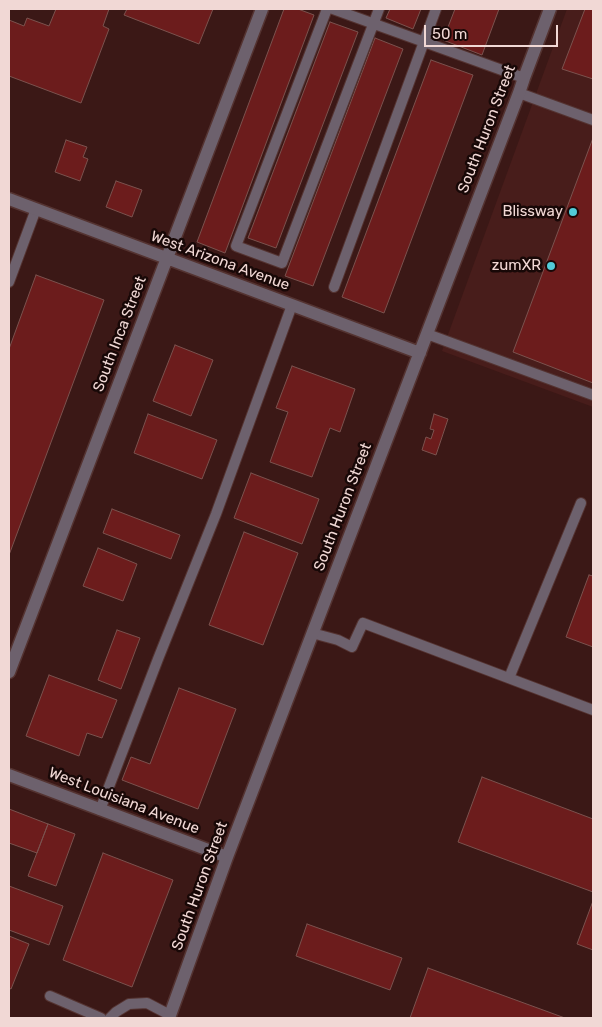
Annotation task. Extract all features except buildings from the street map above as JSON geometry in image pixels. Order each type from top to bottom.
[{"type":"street","name":"South Inca Street","points":[[9,672],[262,9]]},
{"type":"street","name":"South Huron Street","points":[[170,1016],[227,857],[550,9]]},
{"type":"street","name":"West Arizona Avenue","points":[[9,199],[420,353]]},
{"type":"street","name":"West Louisiana Avenue","points":[[9,776],[227,857]]},
{"type":"lane","points":[[327,9],[236,246],[282,263],[379,9]]},
{"type":"lane","points":[[333,9],[524,78]]},
{"type":"lane","points":[[334,287],[436,9]]},
{"type":"lane","points":[[519,93],[593,120]]},
{"type":"lane","points":[[9,282],[36,210]]},
{"type":"lane","points":[[100,810],[216,514],[292,305]]},
{"type":"lane","points":[[427,334],[593,395]]},
{"type":"lane","points":[[509,678],[581,502]]},
{"type":"lane","points":[[312,633],[338,640],[352,648],[363,622],[593,710]]},
{"type":"lane","points":[[50,996],[101,1018]]},
{"type":"lane","points":[[110,1018],[129,1004],[148,1003],[170,1016]]},
{"type":"shaded area","points":[[567,9],[593,9],[593,407],[442,351]]},
{"type":"place","name":"Blissway","points":[[573,212]]},
{"type":"place","name":"zumXR","points":[[551,266]]}]
